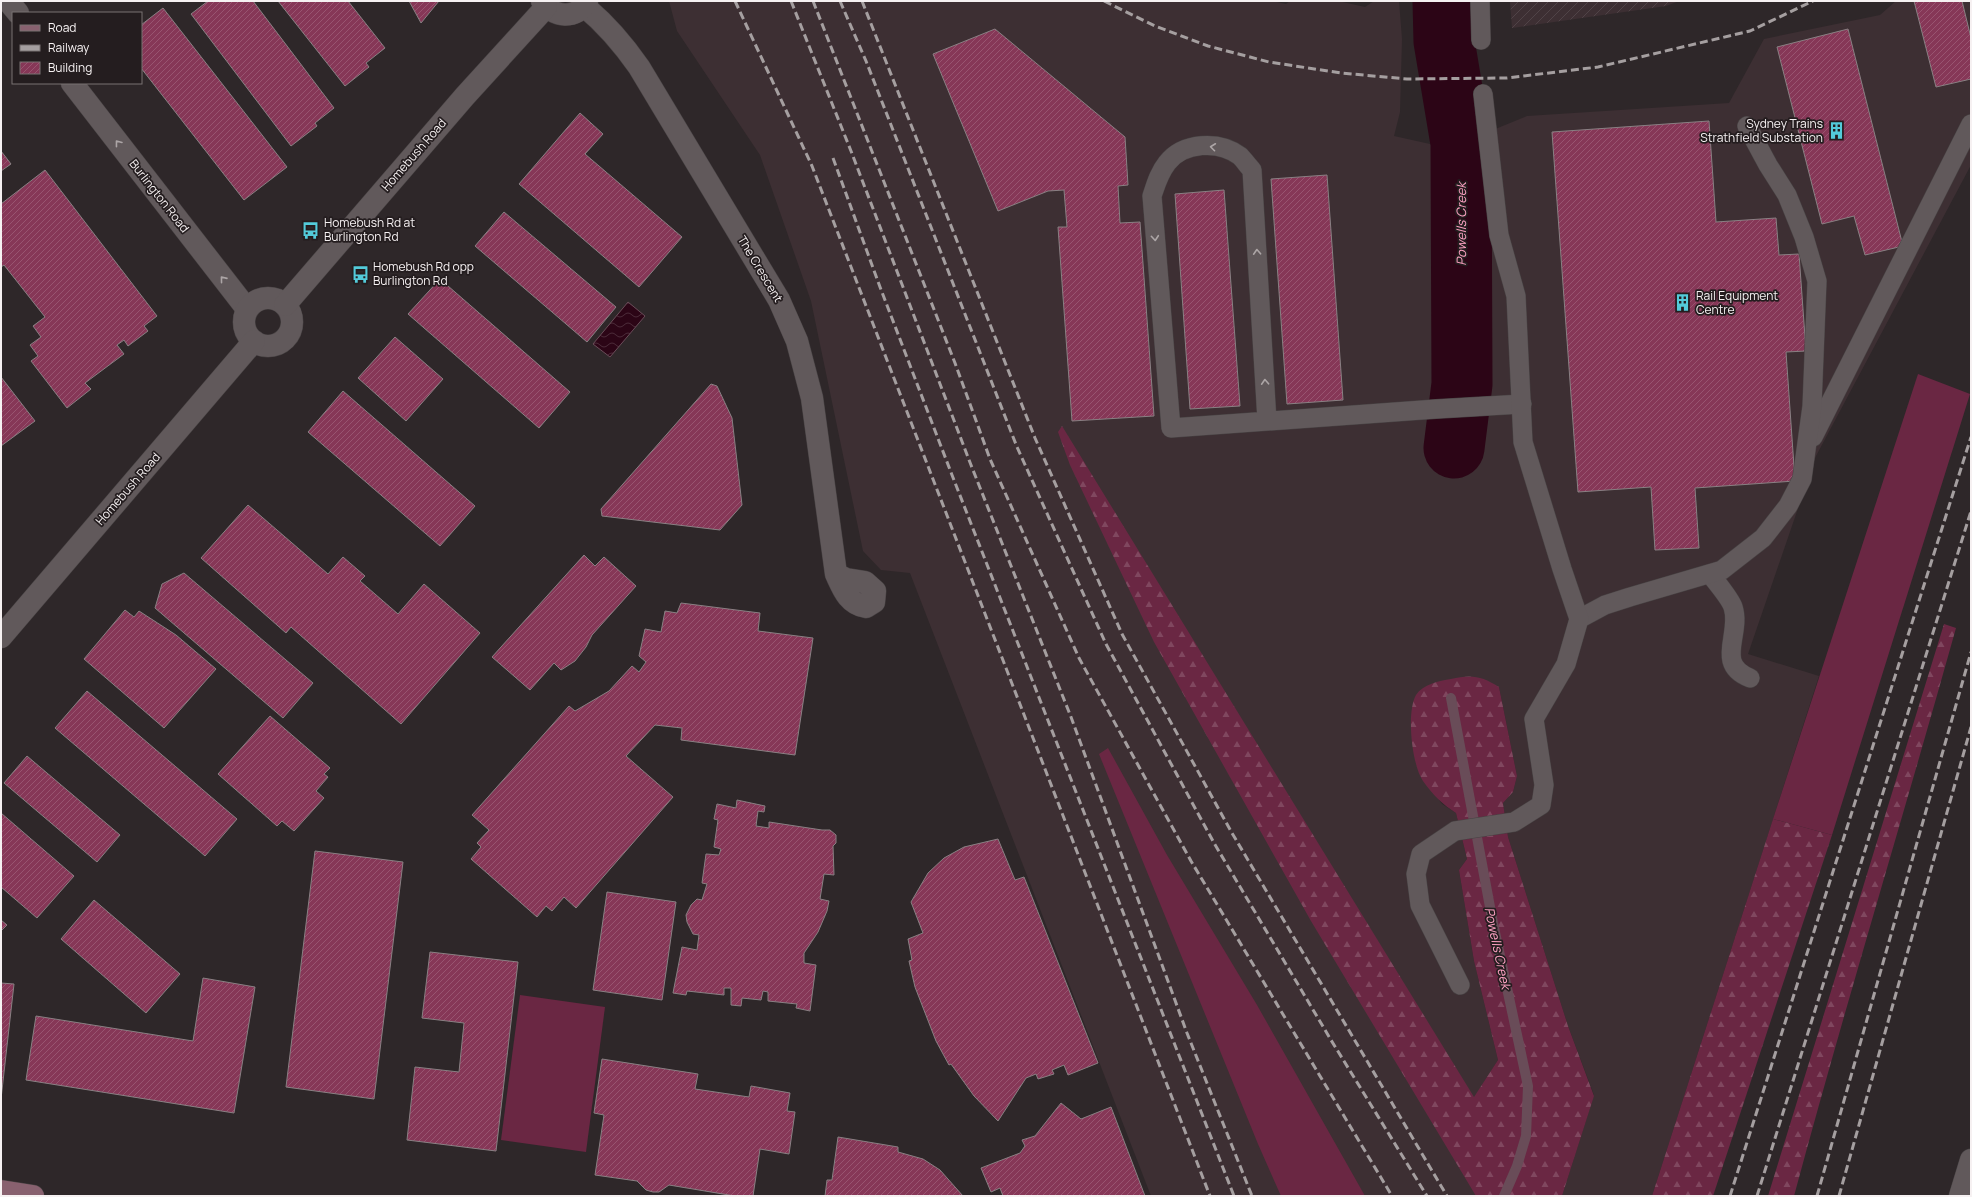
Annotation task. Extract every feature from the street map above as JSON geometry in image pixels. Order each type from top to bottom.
[{"type":"main road","points":[[1,1191],[33,1196]]},
{"type":"street","points":[[8,1],[17,12]]},
{"type":"street","points":[[544,4],[553,12],[565,15],[577,12],[586,4]]},
{"type":"street","name":"Homebush Road","points":[[285,305],[544,4]]},
{"type":"street","name":"The Crescent","points":[[586,4],[620,40],[639,67],[779,300],[797,341],[812,398],[836,574]]},
{"type":"street","name":"Burlington Road","points":[[73,84],[247,309]]},
{"type":"street","points":[[265,298],[279,301],[285,305],[291,319],[291,327],[283,340],[269,346],[261,345],[254,341],[246,330],[244,323],[247,309],[252,304],[265,298]]},
{"type":"street","name":"Homebush Road","points":[[1,637],[254,341]]},
{"type":"street","points":[[1960,1196],[1971,1160]]},
{"type":"lane","points":[[1480,1],[1481,40]]},
{"type":"lane","points":[[1460,985],[1420,905],[1416,874],[1421,854],[1455,832],[1514,822],[1541,805],[1544,785],[1534,720],[1566,664],[1579,619],[1523,442],[1516,296],[1498,235],[1483,94]]},
{"type":"lane","points":[[1806,450],[1971,124]]},
{"type":"lane","points":[[1579,619],[1605,605],[1722,570],[1763,538],[1788,506],[1802,479],[1812,406],[1817,281],[1804,237],[1787,195],[1768,165],[1747,126]]},
{"type":"lane","points":[[1267,421],[1252,170],[1240,156],[1225,148],[1201,145],[1181,150],[1167,162],[1158,177],[1152,196],[1171,428],[1267,421],[1436,408],[1522,404]]},
{"type":"lane","points":[[1710,574],[1733,606],[1734,630],[1731,661],[1734,669],[1750,678]]},
{"type":"shaded area","points":[[669,1],[1272,1],[1286,4],[1290,1],[1338,1],[1365,7],[1374,1],[1399,1],[1402,39],[1400,112],[1394,136],[1439,146],[1461,143],[1527,116],[1729,103],[1764,39],[1880,15],[1896,1],[1971,1],[1971,165],[1816,456],[1748,654],[1819,676],[1652,1196],[1562,1196],[1594,1095],[1568,1026],[1508,837],[1503,803],[1513,792],[1517,776],[1499,687],[1436,796],[1442,804],[1456,813],[1467,859],[1459,870],[1474,961],[1498,1060],[1474,1098],[1069,439],[1494,1196],[1151,1196],[910,573],[881,570],[863,551],[811,301],[760,155],[677,31]]},
{"type":"shaded area","points":[[1510,1],[1679,1],[1666,6],[1512,28]]},
{"type":"green space","points":[[1918,374],[1970,394],[1832,835],[1773,819]]},
{"type":"green space","points":[[1062,426],[1474,1097],[1498,1060],[1474,961],[1459,870],[1467,859],[1456,813],[1434,795],[1423,781],[1419,773],[1413,752],[1411,714],[1413,703],[1419,691],[1436,682],[1470,676],[1482,678],[1499,687],[1517,776],[1513,792],[1503,803],[1508,837],[1568,1026],[1594,1096],[1562,1196],[1476,1196],[1311,921],[1154,642],[1070,465],[1058,432]]},
{"type":"green space","points":[[1944,624],[1956,628],[1833,1054],[1794,1196],[1768,1196]]},
{"type":"green space","points":[[1108,748],[1167,855],[1257,1005],[1365,1196],[1281,1196],[1258,1144],[1099,754]]},
{"type":"green space","points":[[1773,819],[1832,835],[1713,1196],[1652,1196]]},
{"type":"green space","points":[[520,995],[605,1007],[586,1152],[501,1140]]},
{"type":"water","points":[[628,302],[645,316],[610,357],[593,344]]},
{"type":"building","points":[[208,1],[253,1],[334,108],[315,123],[317,126],[291,146],[191,14]]},
{"type":"building","points":[[278,1],[348,1],[385,48],[366,63],[369,67],[345,86]]},
{"type":"building","points":[[409,1],[439,1],[421,23]]},
{"type":"building","points":[[1914,1],[1962,1],[1971,38],[1971,79],[1936,87]]},
{"type":"building","points":[[163,8],[287,167],[244,200],[142,69],[142,24]]},
{"type":"building","points":[[995,29],[1125,137],[1128,185],[1118,186],[1120,223],[1140,222],[1154,416],[1072,421],[1058,227],[1067,227],[1064,190],[1048,191],[998,211],[933,54]]},
{"type":"building","name":"Sydney Trains Strathfield Substation","points":[[1848,29],[1903,246],[1865,255],[1854,216],[1822,224],[1777,47]]},
{"type":"building","points":[[580,113],[603,134],[585,154],[682,237],[639,287],[519,184]]},
{"type":"building","name":"Rail Equipment Centre","points":[[1709,121],[1716,222],[1776,218],[1779,255],[1799,254],[1806,351],[1786,352],[1795,481],[1695,488],[1699,548],[1655,550],[1651,487],[1578,492],[1552,132]]},
{"type":"building","points":[[1,151],[11,164],[1,171]]},
{"type":"building","points":[[45,170],[157,316],[144,326],[148,331],[128,346],[124,340],[117,345],[124,354],[85,383],[91,389],[67,408],[31,361],[38,356],[30,345],[41,337],[33,326],[45,317],[4,265],[1,267],[1,204]]},
{"type":"building","points":[[1327,175],[1343,400],[1287,404],[1271,179]]},
{"type":"building","points":[[1224,190],[1240,406],[1190,409],[1175,194]]},
{"type":"building","points":[[504,212],[616,307],[587,342],[475,246]]},
{"type":"building","points":[[440,279],[570,392],[539,428],[408,314]]},
{"type":"building","points":[[395,337],[443,379],[406,421],[358,378]]},
{"type":"building","points":[[1,377],[35,421],[1,446]]},
{"type":"building","points":[[711,384],[717,386],[732,418],[742,505],[720,530],[602,516],[601,509]]},
{"type":"building","points":[[343,391],[475,506],[440,546],[308,432]]},
{"type":"building","points":[[248,505],[328,574],[343,557],[365,576],[360,581],[398,614],[424,584],[480,633],[401,724],[291,627],[286,633],[201,558]]},
{"type":"building","points":[[584,555],[595,566],[604,557],[636,586],[592,635],[586,647],[575,661],[561,670],[554,663],[530,690],[492,657]]},
{"type":"building","points":[[184,573],[313,683],[283,718],[155,608],[162,584]]},
{"type":"building","points":[[681,603],[760,613],[758,631],[813,638],[795,755],[681,740],[682,728],[655,725],[626,756],[673,797],[576,908],[564,897],[552,911],[546,906],[537,917],[471,859],[481,847],[477,843],[489,830],[472,815],[569,706],[575,711],[609,691],[632,666],[639,672],[646,662],[639,656],[645,629],[661,632],[665,611],[677,613]]},
{"type":"building","points":[[125,610],[134,617],[139,611],[176,635],[216,669],[164,728],[84,659]]},
{"type":"building","points":[[87,691],[237,819],[205,856],[55,728]]},
{"type":"building","points":[[270,716],[330,768],[324,774],[328,777],[316,791],[324,798],[294,831],[282,821],[277,826],[218,774]]},
{"type":"building","points":[[27,756],[120,835],[97,862],[4,783]]},
{"type":"building","points":[[737,800],[765,806],[764,812],[758,811],[756,826],[769,828],[769,822],[830,830],[836,835],[836,843],[833,846],[834,875],[824,874],[820,899],[829,901],[827,911],[818,932],[804,953],[804,963],[816,965],[810,1011],[796,1008],[797,1004],[768,1001],[768,992],[763,991],[761,1000],[742,998],[741,1006],[731,1005],[731,988],[724,988],[724,995],[687,991],[686,995],[673,993],[682,947],[697,950],[699,935],[693,934],[687,922],[686,915],[691,905],[697,899],[702,900],[707,884],[702,883],[706,854],[719,855],[721,849],[714,847],[718,820],[714,819],[717,804],[736,808]]},
{"type":"building","points":[[1,813],[74,876],[37,918],[1,887]]},
{"type":"building","points":[[998,839],[1015,880],[1024,877],[1098,1063],[1068,1075],[1064,1065],[1052,1070],[1054,1074],[1038,1079],[1036,1074],[1026,1078],[998,1121],[974,1096],[951,1064],[949,1065],[936,1041],[915,987],[909,961],[912,960],[908,939],[923,933],[911,902],[928,873],[944,858],[964,847]]},
{"type":"building","points":[[315,851],[403,862],[374,1099],[286,1087]]},
{"type":"building","points":[[607,892],[676,902],[662,1000],[593,990]]},
{"type":"building","points":[[94,900],[180,974],[146,1013],[61,939]]},
{"type":"building","points":[[1,920],[7,925],[1,931]]},
{"type":"building","points":[[430,952],[518,962],[496,1151],[407,1140],[415,1067],[459,1072],[464,1023],[422,1018]]},
{"type":"building","points":[[203,978],[255,987],[234,1113],[26,1080],[36,1016],[193,1041]]},
{"type":"building","points":[[1,983],[14,984],[1,1099]]},
{"type":"building","points":[[602,1059],[698,1074],[695,1089],[749,1097],[751,1086],[790,1093],[787,1111],[795,1112],[789,1154],[760,1149],[753,1196],[735,1196],[669,1185],[659,1192],[653,1192],[646,1190],[637,1181],[595,1175],[604,1115],[594,1113]]},
{"type":"building","points":[[1061,1103],[1081,1119],[1111,1107],[1145,1196],[1003,1196],[1000,1188],[991,1192],[981,1168],[1020,1153],[1025,1146],[1022,1140],[1035,1136]]},
{"type":"building","points":[[838,1137],[898,1147],[898,1152],[923,1159],[940,1170],[963,1196],[825,1196],[827,1180],[832,1180]]},
{"type":"waterway","name":"Powells Creek","points":[[1443,1],[1444,41],[1461,143],[1462,384],[1454,448]]},
{"type":"waterway","name":"Powells Creek","points":[[1451,698],[1493,923],[1528,1086],[1526,1136],[1517,1166],[1504,1196]]},
{"type":"railway","points":[[735,1],[812,166],[1210,1196]]},
{"type":"railway","points":[[791,1],[851,151],[971,465],[1071,717],[1187,1033],[1252,1196]]},
{"type":"railway","points":[[813,1],[955,363],[990,459],[1079,658],[1191,861],[1392,1196]]},
{"type":"railway","points":[[840,1],[866,61],[1017,447],[1106,644],[1214,843],[1331,1040],[1427,1196]]},
{"type":"railway","points":[[862,1],[1035,438],[1122,634],[1232,833],[1447,1196]]},
{"type":"railway","points":[[1104,1],[1155,26],[1208,46],[1269,62],[1341,73],[1407,79],[1507,78],[1598,67],[1750,31],[1813,1]]},
{"type":"railway","points":[[833,158],[880,287],[952,475],[1234,1196]]},
{"type":"railway","points":[[1730,1196],[1971,437]]},
{"type":"railway","points":[[1757,1196],[1971,511]]},
{"type":"railway","points":[[1817,1196],[1971,652]]},
{"type":"railway","points":[[1839,1196],[1971,727]]},
{"type":"place","name":"Sydney Trains Strathfield Substation","points":[[1836,131]]},
{"type":"place","name":"Homebush Rd at Burlington Rd","points":[[311,230]]},
{"type":"place","name":"Homebush Rd opp Burlington Rd","points":[[360,274]]},
{"type":"place","name":"Rail Equipment Centre","points":[[1683,303]]}]
